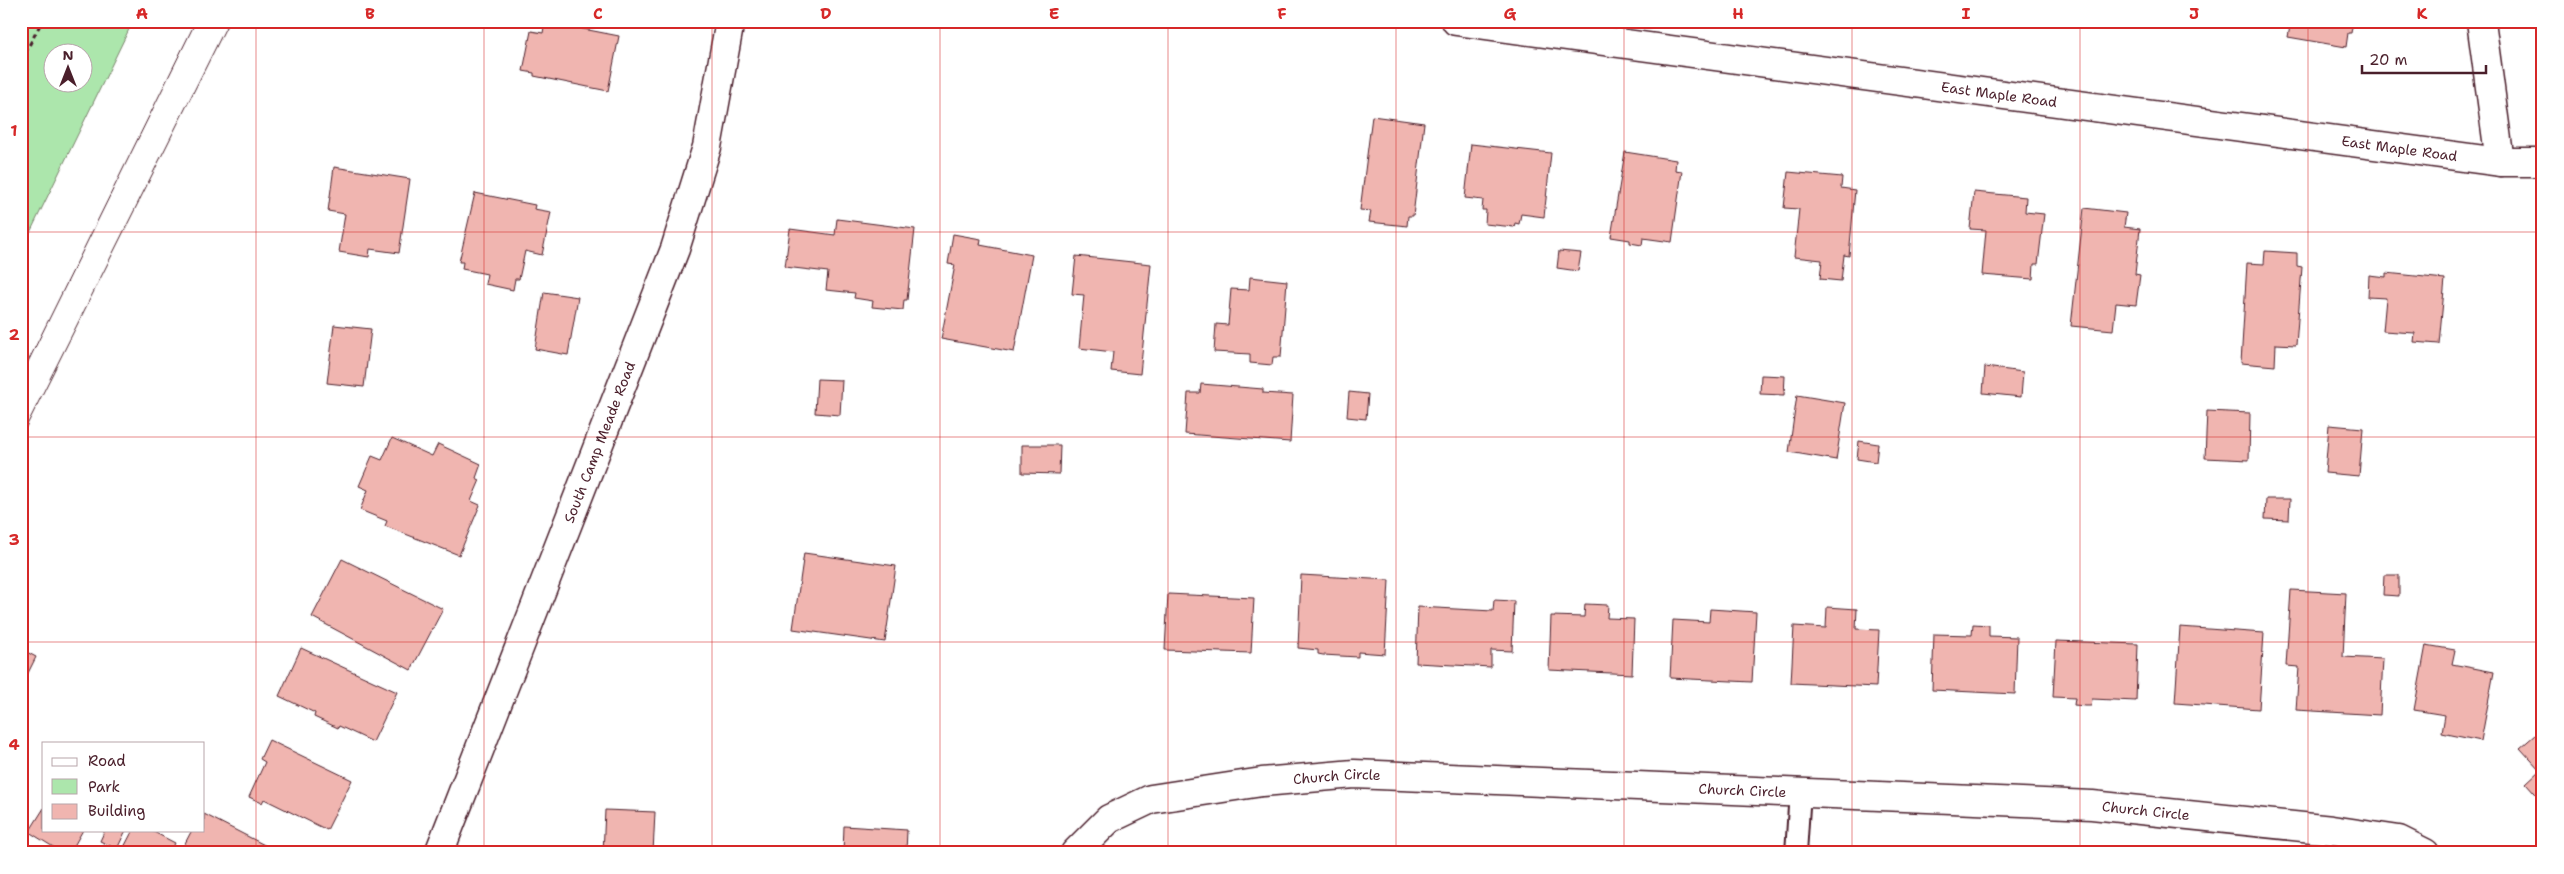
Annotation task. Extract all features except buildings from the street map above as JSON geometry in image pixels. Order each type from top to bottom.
[{"type":"main road","name":"South Camp Meade Road","points":[[439,853],[675,249],[707,147],[730,21]]},
{"type":"main road","name":"East Maple Road","points":[[1456,21],[2500,162],[2543,162]]},
{"type":"main road","points":[[2482,21],[2500,162]]},
{"type":"main road","name":"Church Circle","points":[[1075,853],[1109,819],[1151,800],[1262,782],[1354,774],[1800,791],[2092,805],[2399,840],[2425,853]]},
{"type":"lane","points":[[1796,853],[1800,791]]},
{"type":"path","points":[[21,61],[42,21]]},
{"type":"green space","points":[[21,21],[133,21],[21,251]]},
{"type":"tram line","points":[[21,376],[196,21]]},
{"type":"tram line","points":[[21,437],[229,21]]}]
